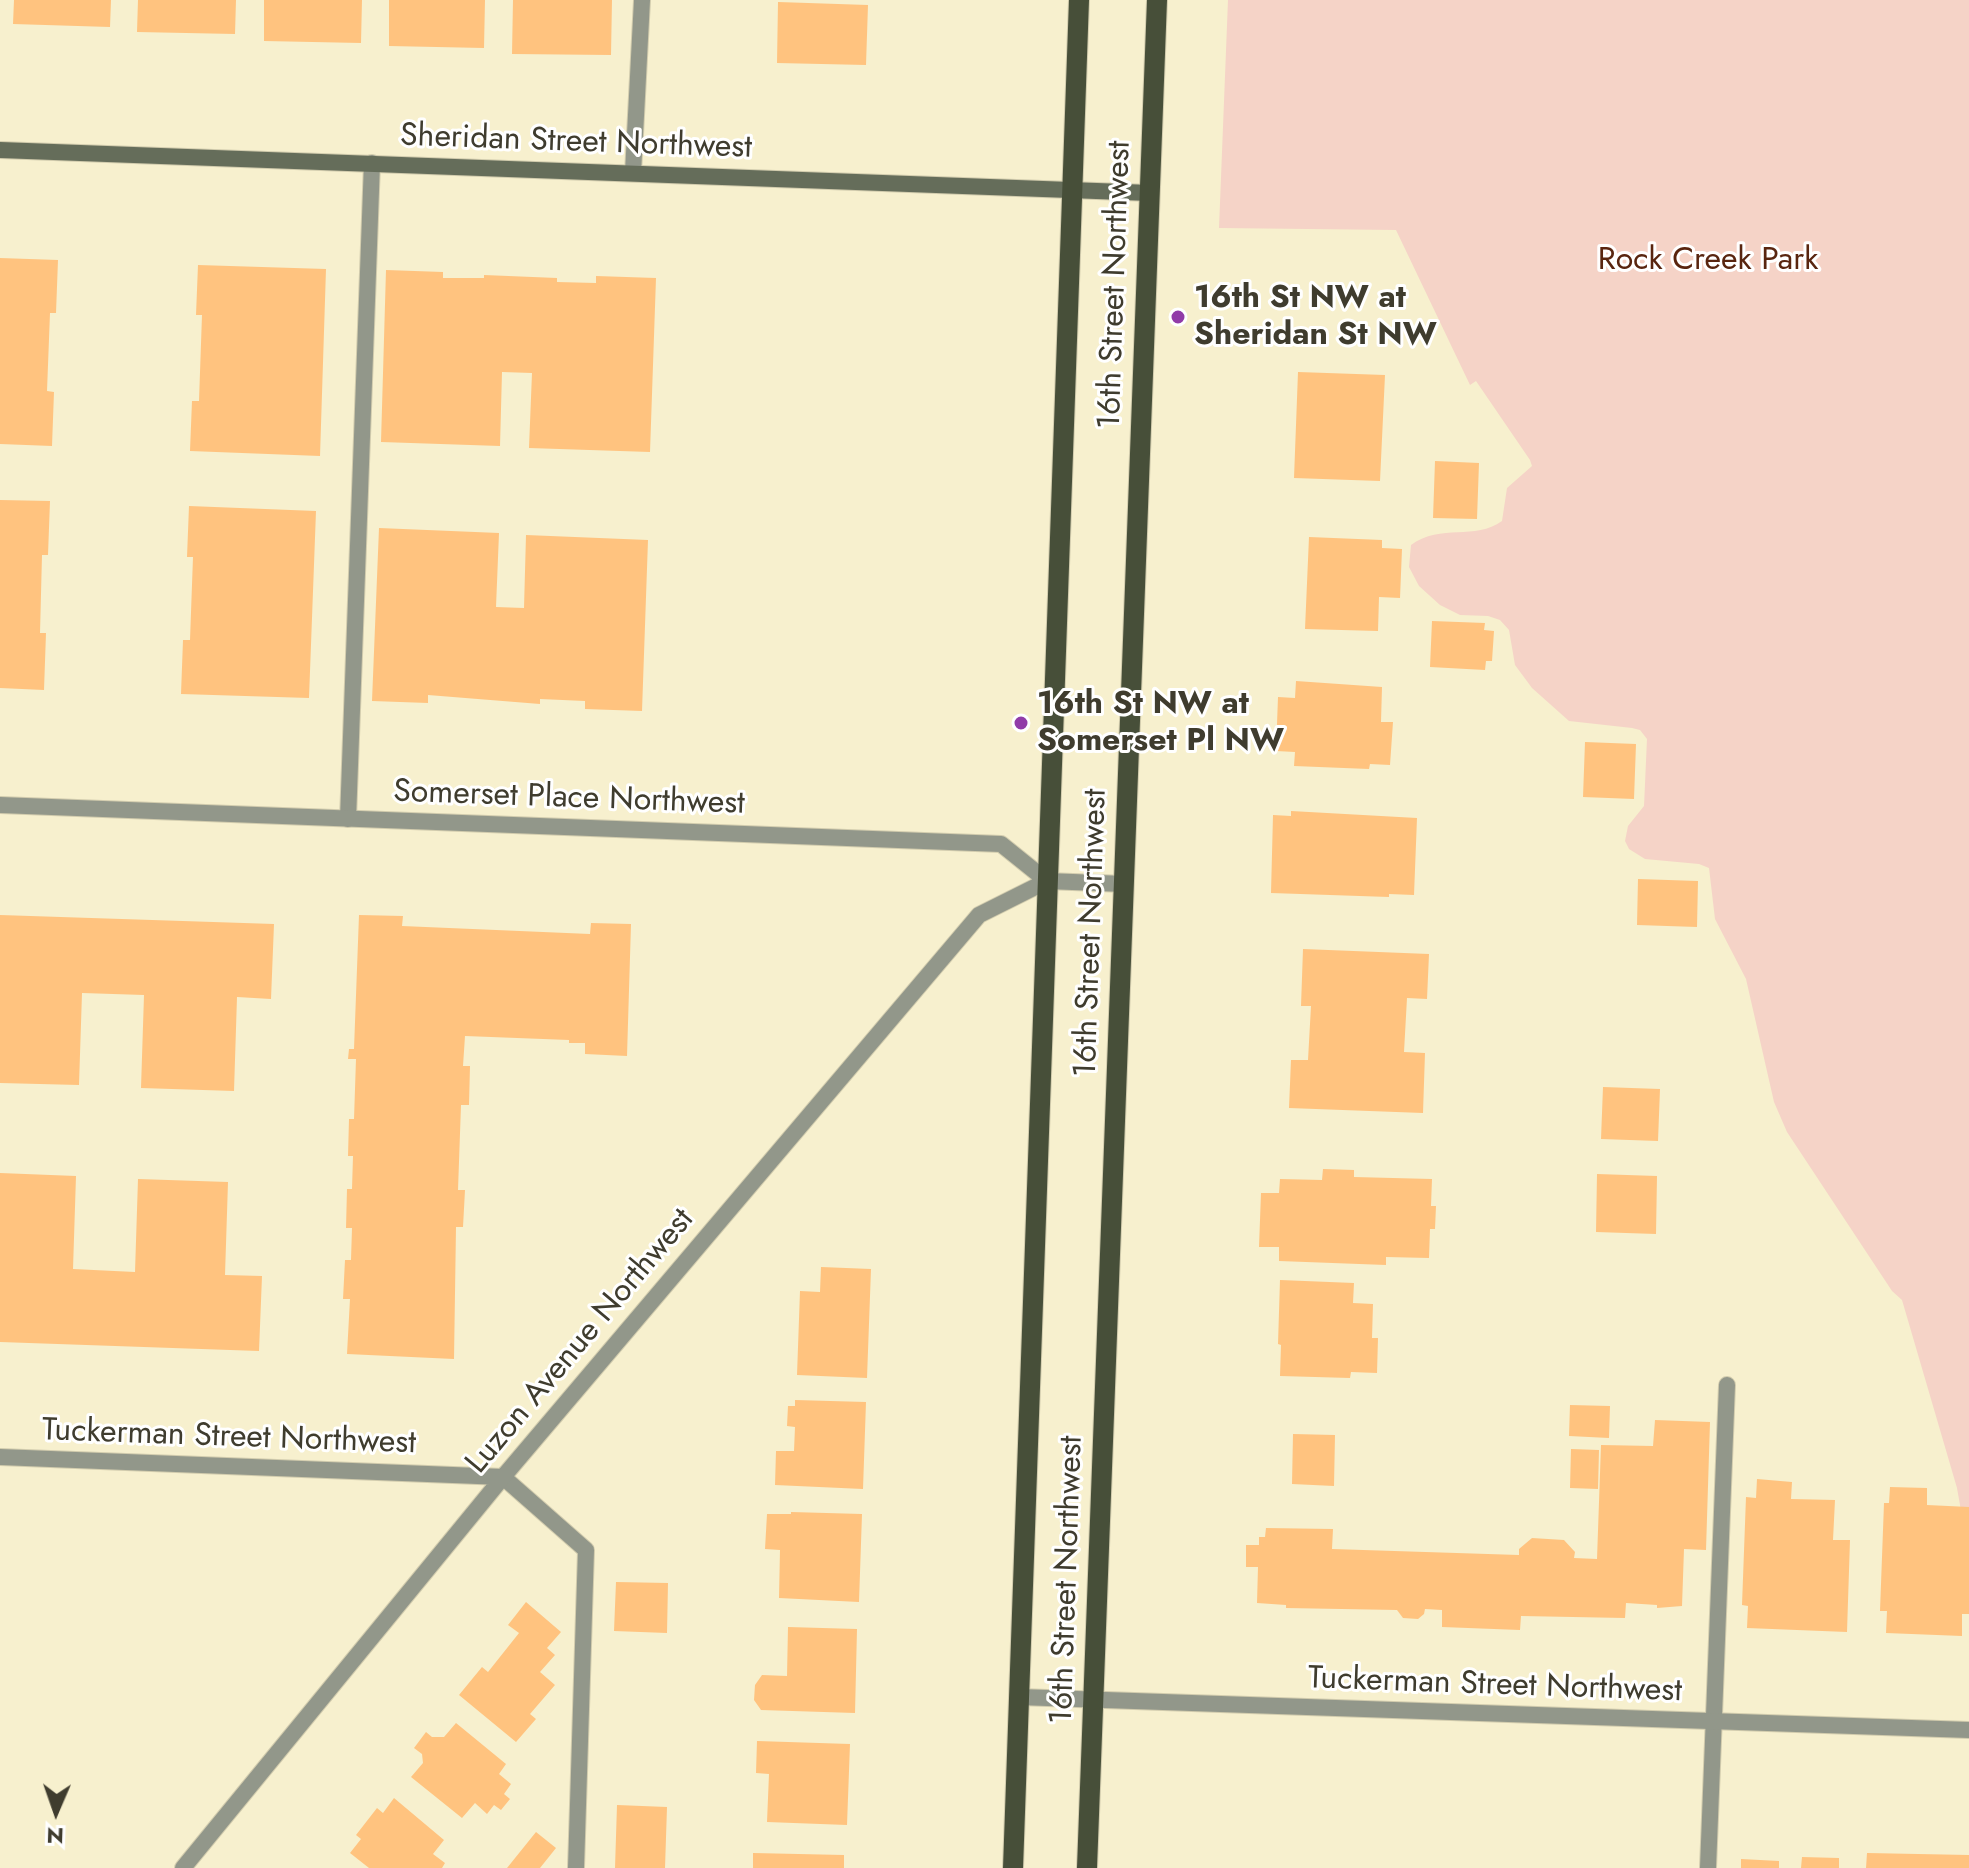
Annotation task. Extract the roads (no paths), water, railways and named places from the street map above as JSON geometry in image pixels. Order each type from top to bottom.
[{"type":"main road","name":"16th Street Northwest","points":[[1013,1868],[1079,0]]},
{"type":"main road","name":"16th Street Northwest","points":[[1087,1868],[1157,0]]},
{"type":"street","points":[[633,173],[642,0]]},
{"type":"street","name":"Sheridan Street Northwest","points":[[0,150],[1150,193]]},
{"type":"street","points":[[348,819],[372,163]]},
{"type":"street","name":"Somerset Place Northwest","points":[[0,805],[1001,844],[1047,881]]},
{"type":"street","points":[[1047,881],[1124,884]]},
{"type":"street","name":"Luzon Avenue Northwest","points":[[183,1868],[503,1477],[979,915],[1047,881]]},
{"type":"street","points":[[1708,1868],[1727,1385]]},
{"type":"street","name":"Tuckerman Street Northwest","points":[[0,1457],[503,1477]]},
{"type":"street","points":[[503,1477],[586,1550],[576,1868]]},
{"type":"street","name":"Tuckerman Street Northwest","points":[[1019,1697],[1969,1730]]},
{"type":"place","name":"16th St NW at Sheridan St NW","points":[[1178,317]]},
{"type":"place","name":"16th St NW at Somerset Pl NW","points":[[1021,723]]},
{"type":"park label","name":"Rock Creek Park","points":[[1708,261]]}]
